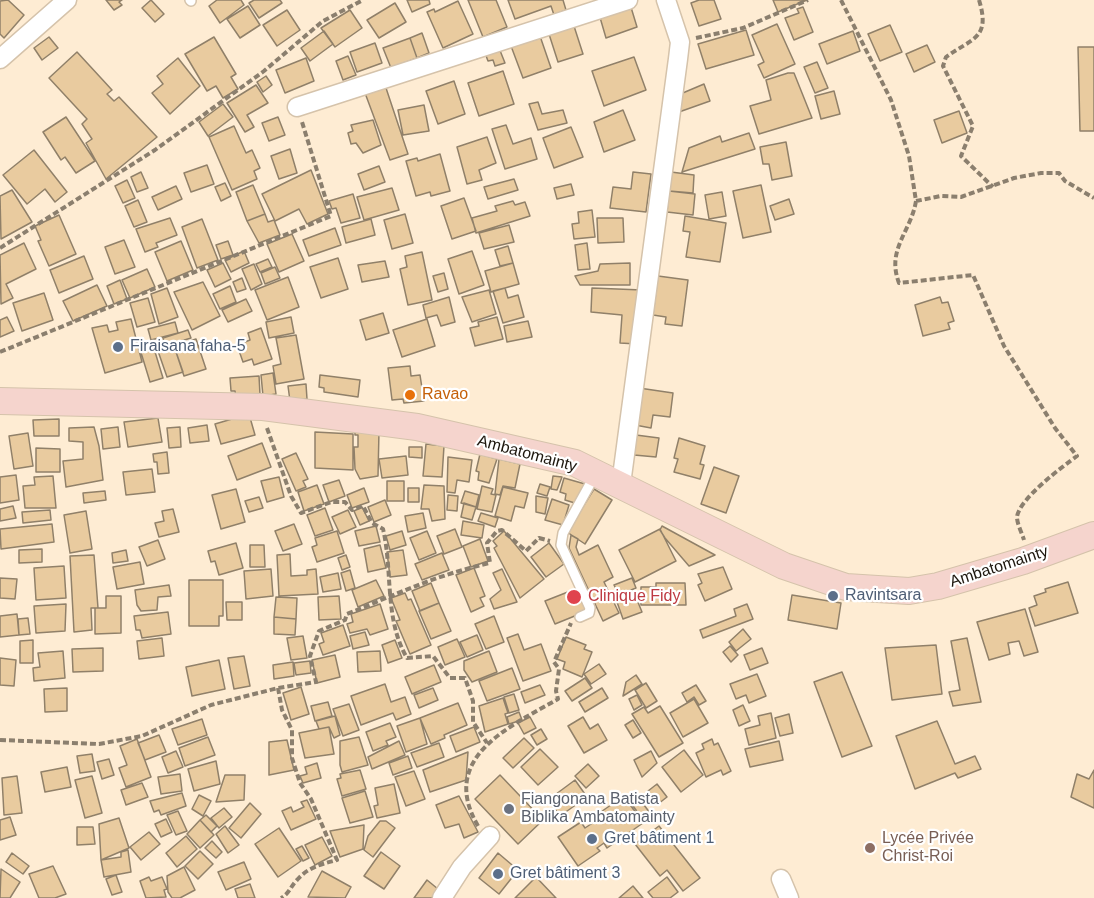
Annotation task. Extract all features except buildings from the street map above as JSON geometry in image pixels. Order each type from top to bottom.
[{"type":"main road","name":"Ambatomainty","points":[[0,401],[262,407],[417,427],[575,463],[595,475],[621,483],[784,566],[846,587],[909,591],[938,586],[1023,561],[1094,535]]},
{"type":"street","points":[[0,59],[67,0]]},
{"type":"street","points":[[297,106],[628,0]]},
{"type":"street","points":[[621,483],[680,42],[666,0]]},
{"type":"street","points":[[442,898],[462,867],[490,836]]},
{"type":"street","points":[[781,879],[789,898]]},
{"type":"lane","points":[[580,617],[589,612],[591,608],[561,545],[563,533],[595,475]]},
{"type":"path","points":[[0,248],[155,150],[264,71],[323,21],[363,0]]},
{"type":"path","points":[[680,42],[743,28],[808,0]]},
{"type":"path","points":[[841,0],[891,100],[909,156],[916,201],[914,215],[896,246],[895,272],[899,283],[973,275],[1004,346],[1055,428],[1077,456],[1041,485],[1019,511],[1017,519],[1025,543],[1023,561]]},
{"type":"path","points":[[979,0],[983,27],[978,38],[946,57],[943,66],[973,126],[961,156],[993,187]]},
{"type":"path","points":[[0,352],[331,216],[297,106]]},
{"type":"path","points":[[916,201],[941,196],[961,197],[1014,178],[1041,173],[1059,173],[1065,181],[1094,198]]},
{"type":"path","points":[[262,407],[274,455],[291,496],[301,513],[331,502],[345,502],[352,510],[363,506],[372,523],[382,529],[390,595],[402,649],[407,658],[433,656],[450,678],[465,678],[473,701],[473,722],[487,743]]},
{"type":"path","points":[[0,740],[99,744],[142,736],[211,705],[278,688],[316,682],[310,656],[319,631],[345,620],[347,614],[444,574],[490,563],[487,543],[497,531],[502,530],[526,551],[539,538],[561,545]]},
{"type":"path","points":[[471,812],[466,779],[477,752],[487,743],[558,699],[556,692],[559,669],[554,662],[569,624],[580,617]]},
{"type":"path","points":[[278,688],[282,710],[292,730],[292,758],[300,783],[311,800],[337,860],[311,868],[296,880],[289,894],[281,898]]},
{"type":"place","name":"Firaisana faha-5","points":[[118,347]]},
{"type":"place","name":"Ravao","points":[[410,395]]},
{"type":"place","name":"Ravintsara","points":[[833,596]]},
{"type":"place","name":"Clinique Fidy","points":[[574,597]]},
{"type":"place","name":"Fiangonana Batista Biblika Ambatomainty","points":[[509,809]]},
{"type":"place","name":"Gret bâtiment 1","points":[[592,839]]},
{"type":"place","name":"Lycée Privée Christ-Roi","points":[[870,848]]},
{"type":"place","name":"Gret bâtiment 3","points":[[498,874]]}]
